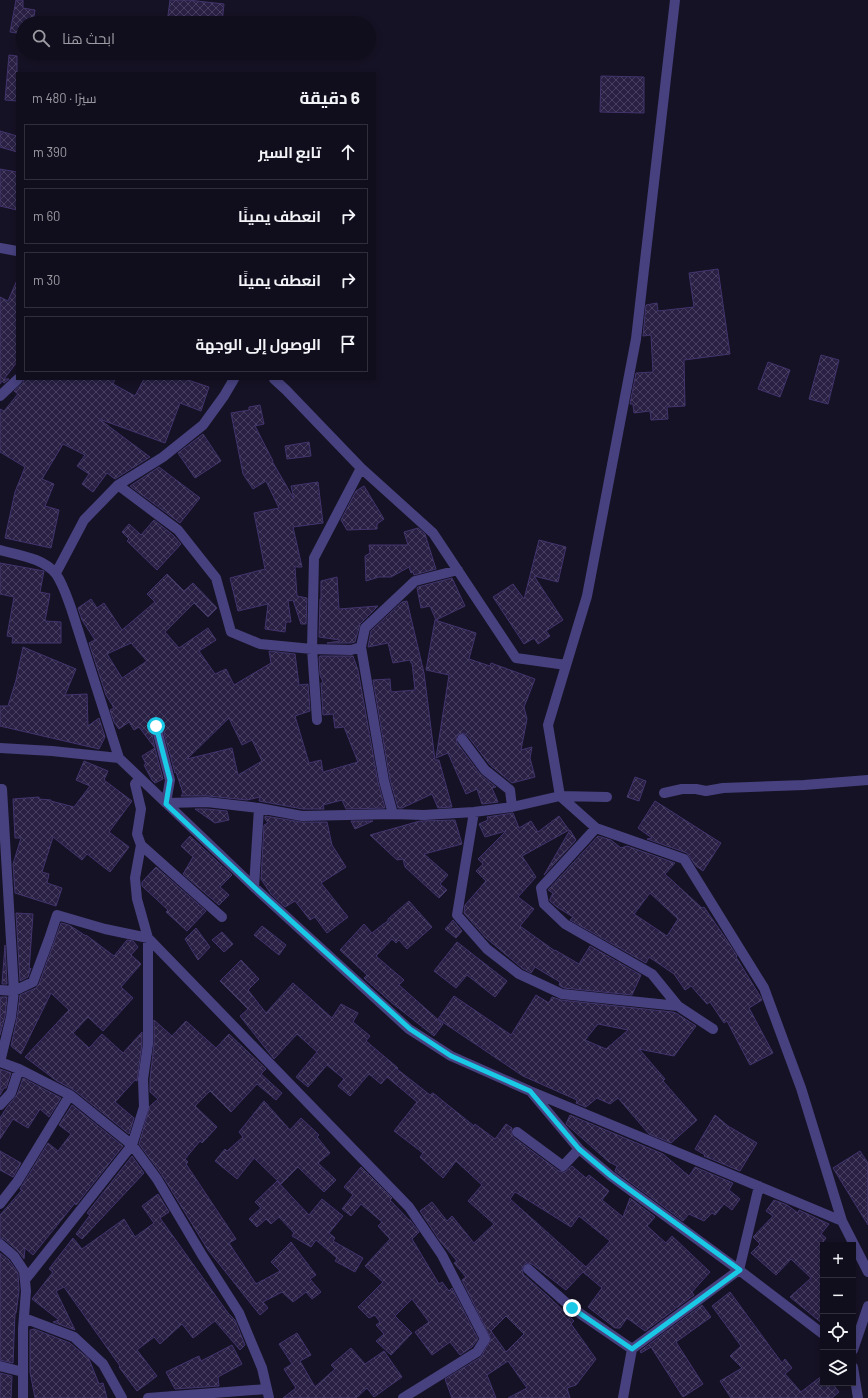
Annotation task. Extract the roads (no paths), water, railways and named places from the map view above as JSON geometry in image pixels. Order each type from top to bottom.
[{"type":"street","points":[[675,0],[636,339],[587,596],[548,725],[560,796],[596,828],[684,859],[764,988],[801,1088],[842,1221],[868,1272]]},
{"type":"street","points":[[0,248],[16,250]]},
{"type":"street","points":[[0,396],[17,380]]},
{"type":"street","points":[[56,573],[84,520],[118,485],[163,457],[203,425],[233,380]]},
{"type":"street","points":[[275,380],[361,468],[433,532],[516,658],[566,665]]},
{"type":"street","points":[[317,720],[312,649],[314,558],[361,468]]},
{"type":"street","points":[[118,485],[178,530],[216,578],[231,632],[260,644],[312,649],[351,650],[361,647]]},
{"type":"street","points":[[0,550],[30,558],[45,564],[56,573],[71,608],[120,758],[166,804],[254,887],[410,1029],[451,1056],[530,1091],[842,1221]]},
{"type":"street","points":[[393,814],[384,781],[361,647],[364,628],[415,581],[458,570]]},
{"type":"street","points":[[156,726],[170,780],[166,804]]},
{"type":"street","points":[[462,739],[485,770],[510,790],[512,807]]},
{"type":"street","points":[[0,748],[52,751],[120,758]]},
{"type":"street","points":[[140,778],[135,784],[141,809],[137,834],[141,845],[222,917]]},
{"type":"street","points":[[664,793],[682,789],[706,791],[723,788],[804,785],[868,780]]},
{"type":"street","points":[[0,789],[2,789],[14,991],[11,1017],[0,1062],[19,1069],[70,1095],[132,1145],[157,1179],[202,1255],[239,1313],[262,1368],[268,1394],[148,1398]]},
{"type":"street","points":[[166,804],[207,802],[259,808],[302,816],[393,814],[424,815],[474,812],[512,807],[560,796],[608,797]]},
{"type":"street","points":[[254,887],[259,808]]},
{"type":"street","points":[[474,812],[457,915],[487,949],[519,974],[562,994],[678,1006]]},
{"type":"street","points":[[596,828],[541,888],[544,904],[564,924],[652,974],[678,1006],[713,1029]]},
{"type":"street","points":[[25,1280],[132,1145],[144,1107],[143,1079],[148,1044],[148,938],[137,899],[135,878],[141,845]]},
{"type":"street","points":[[0,990],[14,991],[33,982],[57,915],[105,929],[148,938],[409,1207],[442,1255],[485,1339],[477,1352],[403,1398]]},
{"type":"street","points":[[0,1105],[11,1093],[19,1069]]},
{"type":"street","points":[[530,1091],[579,1149],[611,1176],[740,1270],[820,1332]]},
{"type":"street","points":[[0,1204],[17,1182],[70,1095]]},
{"type":"street","points":[[516,1132],[563,1166],[579,1149]]},
{"type":"street","points":[[623,1398],[632,1349],[740,1270],[760,1186]]},
{"type":"street","points":[[0,1244],[14,1256],[24,1271],[26,1291],[24,1318],[23,1398]]},
{"type":"street","points":[[528,1269],[572,1308],[632,1349]]},
{"type":"street","points":[[856,1341],[868,1306]]},
{"type":"street","points":[[24,1318],[74,1337],[103,1364],[122,1398]]},
{"type":"street","points":[[0,1366],[23,1372]]},
{"type":"street","points":[[856,1386],[858,1398]]}]
